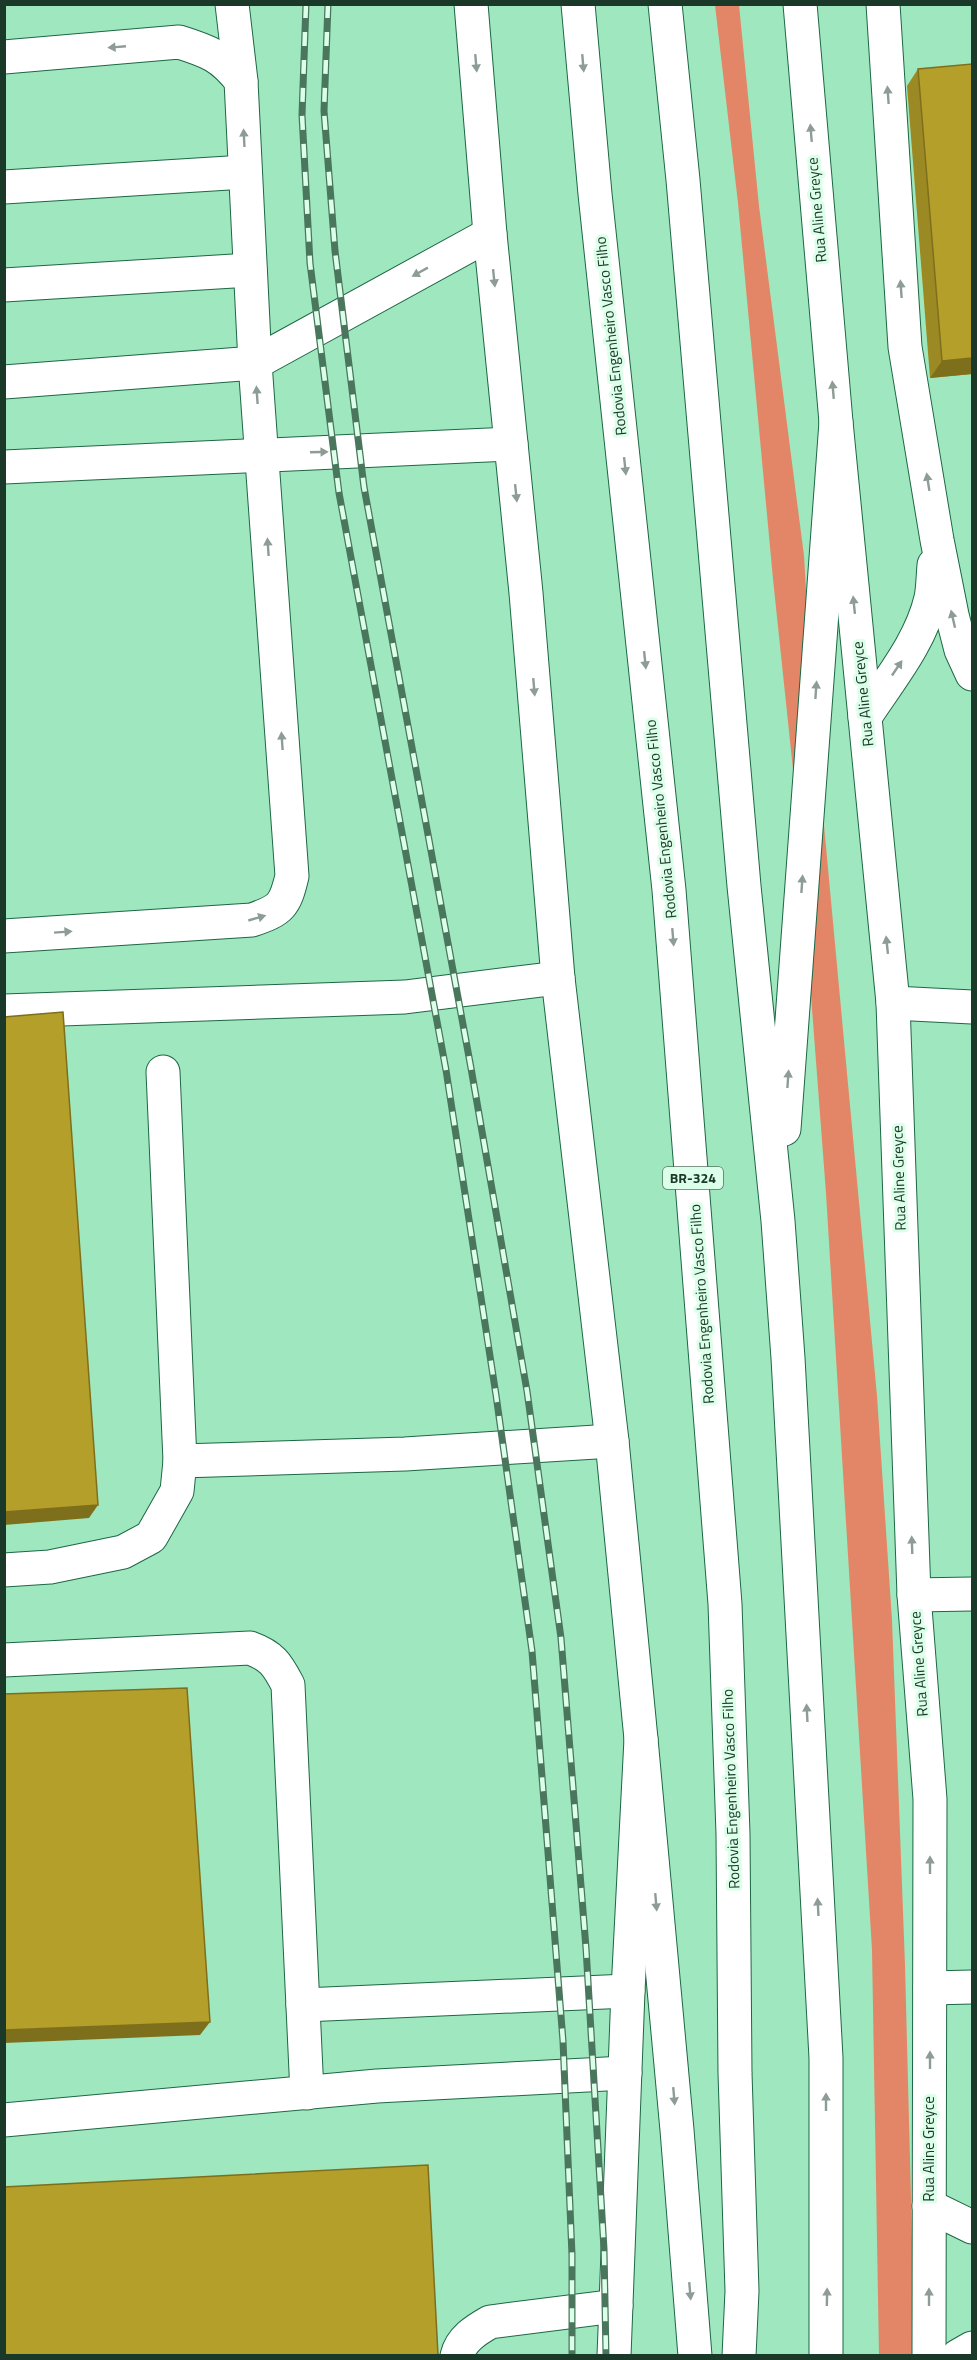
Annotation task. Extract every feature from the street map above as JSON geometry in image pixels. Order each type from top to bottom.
[{"type":"main road","points":[[4,936],[252,920],[275,912],[287,896],[292,876],[255,363],[241,81],[232,4]]},
{"type":"main road","points":[[471,4],[490,234],[526,593],[558,978],[612,1441],[641,1739],[695,2355]]},
{"type":"main road","name":"Rodovia Engenheiro Vasco Filho","points":[[578,4],[669,890],[725,1604],[733,1834],[735,2073],[742,2291],[739,2355]]},
{"type":"main road","points":[[665,4],[788,1358],[826,2058],[826,2355]]},
{"type":"main road","name":"Rua Aline Greyce","points":[[800,4],[836,422],[893,1003],[914,1595],[930,1799],[929,2355]]},
{"type":"main road","points":[[883,4],[905,347],[937,540],[961,650],[972,674]]},
{"type":"main road","points":[[4,57],[179,42],[203,49],[228,64],[241,81]]},
{"type":"main road","points":[[4,187],[246,172]]},
{"type":"main road","points":[[4,382],[255,363],[490,234]]},
{"type":"main road","points":[[4,285],[250,270]]},
{"type":"main road","points":[[777,1221],[836,422]]},
{"type":"main road","points":[[4,467],[511,444]]},
{"type":"main road","points":[[865,717],[920,630],[931,598],[937,540]]},
{"type":"main road","points":[[4,1011],[405,997],[558,978]]},
{"type":"main road","points":[[893,1003],[972,1007]]},
{"type":"main road","points":[[4,1570],[50,1566],[123,1552],[151,1537],[177,1491],[180,1461],[163,1072]]},
{"type":"main road","points":[[180,1461],[405,1454],[612,1441]]},
{"type":"main road","points":[[914,1595],[972,1594]]},
{"type":"main road","points":[[4,1660],[250,1648],[267,1654],[279,1666],[288,1685],[307,2093]]},
{"type":"main road","points":[[614,2355],[628,1991],[641,1739]]},
{"type":"main road","points":[[930,1988],[972,1987]]},
{"type":"main road","points":[[303,2005],[628,1991]]},
{"type":"main road","points":[[4,2120],[377,2086],[625,2073]]},
{"type":"main road","points":[[929,2206],[972,2227]]},
{"type":"main road","points":[[457,2355],[471,2332],[490,2322],[616,2306]]},
{"type":"main road","points":[[958,2355],[972,2348]]},
{"type":"shaded area","points":[[715,5],[739,5],[759,206],[804,556],[813,707],[877,1396],[892,1620],[905,1965],[915,2355],[879,2355],[872,1950],[826,1193],[796,798],[738,203]]},
{"type":"building","points":[[972,64],[972,358],[942,361],[918,69]]},
{"type":"building","points":[[63,1012],[98,1505],[4,1512],[4,1017]]},
{"type":"building","points":[[187,1688],[210,2022],[4,2030],[4,1694]]},
{"type":"building","points":[[428,2165],[438,2355],[4,2355],[4,2187]]},
{"type":"railway","points":[[306,4],[302,115],[310,263],[339,493],[446,1070],[496,1395],[532,1651],[563,2041],[572,2255],[572,2356]]},
{"type":"railway","points":[[328,4],[324,111],[335,251],[364,487],[471,1068],[527,1391],[561,1638],[586,1948],[604,2249],[606,2356]]}]
